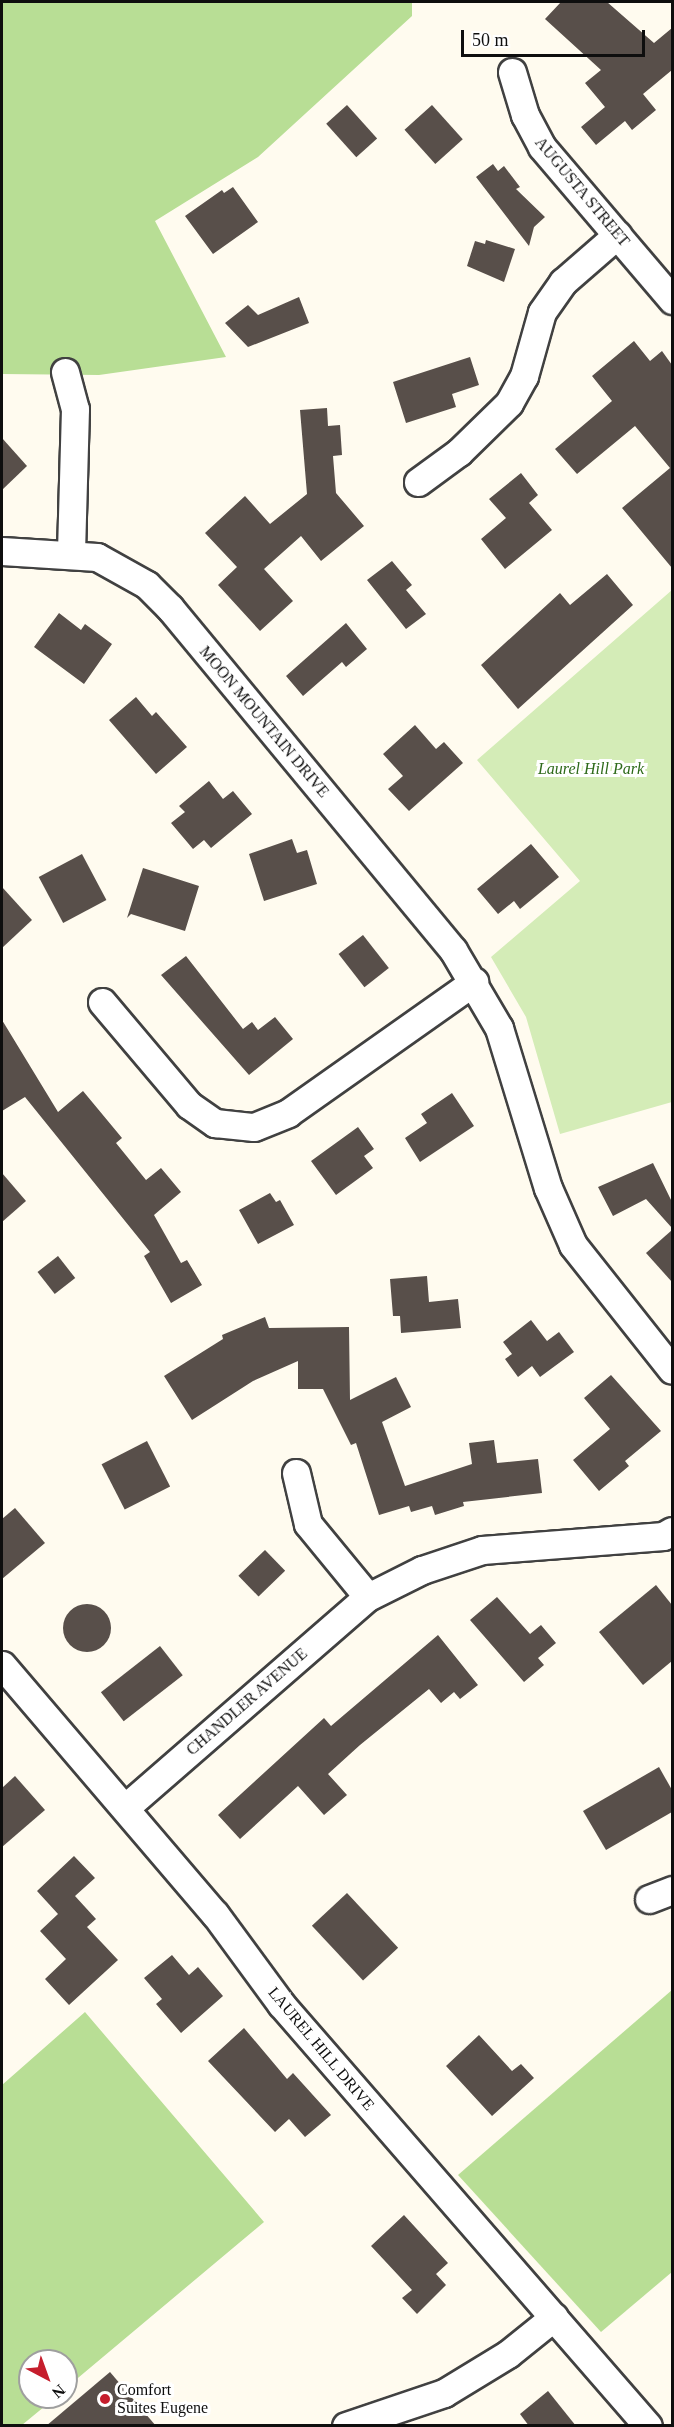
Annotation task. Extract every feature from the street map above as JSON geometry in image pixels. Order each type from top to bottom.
[{"type":"street","name":"AUGUSTA STREET","points":[[512,72],[525,115],[542,147],[672,300]]},
{"type":"street","points":[[418,482],[459,452],[509,403],[524,375],[542,312],[562,282],[617,235]]},
{"type":"street","points":[[65,372],[75,409],[71,554]]},
{"type":"street","name":"MOON MOUNTAIN DRIVE","points":[[2,551],[97,557],[147,585],[170,608],[453,950],[500,1028],[548,1188],[573,1245],[672,1370]]},
{"type":"street","points":[[102,1002],[189,1106],[215,1123],[254,1127],[288,1113],[474,982]]},
{"type":"street","points":[[296,1473],[308,1524],[369,1597]]},
{"type":"street","name":"CHANDLER AVENUE","points":[[126,1807],[369,1597],[422,1570],[482,1550],[663,1536],[672,1531]]},
{"type":"street","name":"LAUREL HILL DRIVE","points":[[2,1665],[126,1807],[215,1914],[281,2004],[648,2426]]},
{"type":"street","points":[[346,2426],[444,2393],[508,2354],[554,2317]]},
{"type":"green space","points":[[2,2],[412,2],[412,16],[258,157],[155,221],[226,357],[99,375],[2,374]]},
{"type":"green space","name":"Laurel Hill Park","points":[[672,590],[672,1102],[560,1134],[526,1017],[491,957],[580,881],[477,760]]},
{"type":"green space","points":[[672,1990],[672,2272],[601,2332],[458,2175]]},
{"type":"green space","points":[[85,2012],[264,2222],[78,2378],[78,2349],[18,2349],[18,2409],[41,2409],[22,2425],[2,2425],[2,2085]]},
{"type":"building","points":[[561,2],[607,2],[654,43],[672,28],[672,70],[643,94],[656,110],[632,130],[625,121],[596,145],[581,127],[605,107],[585,83],[601,70],[545,19]]},
{"type":"building","points":[[347,105],[377,138],[356,157],[326,124]]},
{"type":"building","points":[[432,105],[463,139],[435,164],[405,130]]},
{"type":"building","points":[[493,164],[498,171],[504,166],[520,187],[516,189],[545,217],[534,227],[529,246],[476,177]]},
{"type":"building","points":[[233,187],[258,222],[213,254],[185,216],[222,190],[224,193]]},
{"type":"building","points":[[486,240],[515,249],[504,282],[467,266],[475,241],[485,244]]},
{"type":"building","points":[[299,297],[309,323],[248,347],[225,323],[248,305],[258,315]]},
{"type":"building","points":[[634,341],[650,361],[662,351],[672,365],[672,568],[622,508],[670,468],[635,426],[577,474],[555,449],[612,401],[592,376]]},
{"type":"building","points":[[470,357],[479,385],[452,394],[456,407],[406,423],[393,382]]},
{"type":"building","points":[[327,408],[328,426],[340,425],[342,455],[333,456],[336,493],[364,526],[321,561],[301,536],[264,569],[293,601],[260,631],[218,585],[237,567],[205,533],[245,496],[270,524],[307,494],[300,410]]},
{"type":"building","points":[[2,438],[27,466],[2,490]]},
{"type":"building","points":[[521,473],[538,495],[529,503],[552,530],[505,569],[481,539],[506,518],[489,499]]},
{"type":"building","points":[[392,561],[412,585],[406,590],[426,614],[406,629],[367,580]]},
{"type":"building","points":[[607,574],[633,605],[518,709],[481,665],[560,593],[570,605]]},
{"type":"building","points":[[59,613],[81,630],[85,624],[112,644],[84,684],[34,647]]},
{"type":"building","points":[[346,623],[367,649],[346,667],[342,662],[303,696],[286,676]]},
{"type":"building","points":[[136,697],[152,716],[156,712],[187,747],[156,774],[109,720]]},
{"type":"building","points":[[415,725],[436,749],[444,742],[463,763],[409,811],[388,789],[403,776],[383,754]]},
{"type":"building","points":[[209,781],[223,799],[233,791],[252,814],[211,848],[204,840],[193,849],[171,823],[185,812],[179,806]]},
{"type":"building","points":[[292,839],[297,853],[307,850],[317,884],[264,901],[249,854]]},
{"type":"building","points":[[531,844],[559,877],[520,909],[514,901],[498,914],[477,889]]},
{"type":"building","points":[[82,854],[106,900],[63,923],[39,877]]},
{"type":"building","points":[[143,868],[199,886],[185,931],[131,914],[127,918]]},
{"type":"building","points":[[2,887],[32,920],[2,948]]},
{"type":"building","points":[[363,935],[389,968],[364,987],[339,954]]},
{"type":"building","points":[[186,956],[243,1029],[252,1022],[258,1030],[275,1017],[293,1039],[249,1075],[161,975]]},
{"type":"building","points":[[2,1020],[58,1112],[83,1091],[122,1138],[116,1143],[146,1180],[161,1168],[181,1192],[154,1215],[181,1263],[187,1260],[202,1285],[171,1303],[144,1256],[150,1252],[25,1097],[2,1111]]},
{"type":"building","points":[[452,1093],[474,1126],[420,1162],[405,1138],[427,1123],[421,1114]]},
{"type":"building","points":[[358,1127],[374,1149],[364,1156],[373,1168],[336,1195],[311,1161]]},
{"type":"building","points":[[653,1163],[672,1202],[672,1228],[646,1199],[613,1216],[598,1187]]},
{"type":"building","points":[[2,1173],[26,1201],[2,1222]]},
{"type":"building","points":[[270,1193],[276,1202],[280,1200],[294,1225],[258,1244],[239,1210]]},
{"type":"building","points":[[672,1230],[672,1282],[646,1253]]},
{"type":"building","points":[[58,1256],[75,1278],[55,1294],[38,1272]]},
{"type":"building","points":[[427,1276],[429,1302],[458,1299],[461,1328],[401,1333],[400,1316],[393,1316],[390,1279]]},
{"type":"building","points":[[265,1317],[269,1328],[349,1327],[350,1400],[396,1377],[411,1407],[382,1422],[405,1486],[472,1464],[469,1443],[494,1440],[497,1463],[538,1459],[542,1493],[463,1502],[464,1506],[435,1515],[432,1506],[411,1512],[409,1506],[379,1515],[356,1443],[351,1445],[323,1389],[298,1389],[298,1361],[253,1381],[192,1420],[164,1376],[223,1339],[222,1335]]},
{"type":"building","points":[[531,1320],[547,1341],[559,1332],[574,1352],[540,1377],[532,1366],[518,1377],[505,1359],[512,1354],[503,1342]]},
{"type":"building","points":[[611,1375],[661,1431],[625,1461],[629,1466],[599,1491],[573,1460],[610,1429],[584,1398]]},
{"type":"building","points":[[147,1441],[170,1486],[125,1510],[102,1464]]},
{"type":"building","points":[[15,1508],[45,1543],[2,1579],[2,1519]]},
{"type":"building","points":[[265,1550],[285,1571],[259,1597],[238,1576]]},
{"type":"building","points":[[656,1585],[672,1605],[672,1661],[643,1685],[599,1632]]},
{"type":"building","points":[[497,1597],[530,1634],[541,1625],[556,1643],[538,1658],[544,1665],[524,1682],[470,1620]]},
{"type":"building","points":[[87,1604],[104,1611],[111,1628],[104,1645],[87,1652],[70,1645],[63,1628],[70,1611]]},
{"type":"building","points":[[438,1635],[478,1685],[460,1699],[454,1692],[441,1703],[429,1689],[360,1745],[328,1774],[347,1795],[324,1815],[298,1786],[240,1839],[218,1815],[324,1718],[331,1726]]},
{"type":"building","points":[[160,1646],[183,1675],[124,1721],[101,1692]]},
{"type":"building","points":[[659,1767],[672,1790],[672,1812],[606,1850],[583,1811]]},
{"type":"building","points":[[15,1776],[45,1810],[2,1847],[2,1788]]},
{"type":"building","points":[[74,1856],[95,1878],[75,1896],[96,1919],[87,1927],[118,1960],[69,2005],[45,1979],[66,1959],[40,1931],[58,1914],[37,1891]]},
{"type":"building","points":[[347,1893],[398,1948],[363,1981],[312,1926]]},
{"type":"building","points":[[172,1955],[189,1975],[198,1967],[223,1996],[181,2033],[156,2004],[162,1999],[144,1978]]},
{"type":"building","points":[[244,2028],[287,2079],[293,2073],[331,2115],[305,2137],[289,2119],[275,2132],[208,2061]]},
{"type":"building","points":[[479,2035],[512,2071],[521,2064],[534,2078],[492,2116],[446,2066]]},
{"type":"building","points":[[404,2215],[448,2263],[436,2274],[446,2285],[417,2314],[402,2298],[412,2290],[371,2246]]},
{"type":"building","name":"Comfort Suites Eugene","points":[[110,2372],[156,2426],[46,2426],[66,2409],[78,2409],[78,2399]]},
{"type":"building","points":[[548,2391],[576,2426],[529,2426],[520,2414]]},
{"type":"place","name":"Comfort Suites Eugene","points":[[105,2399]]}]
